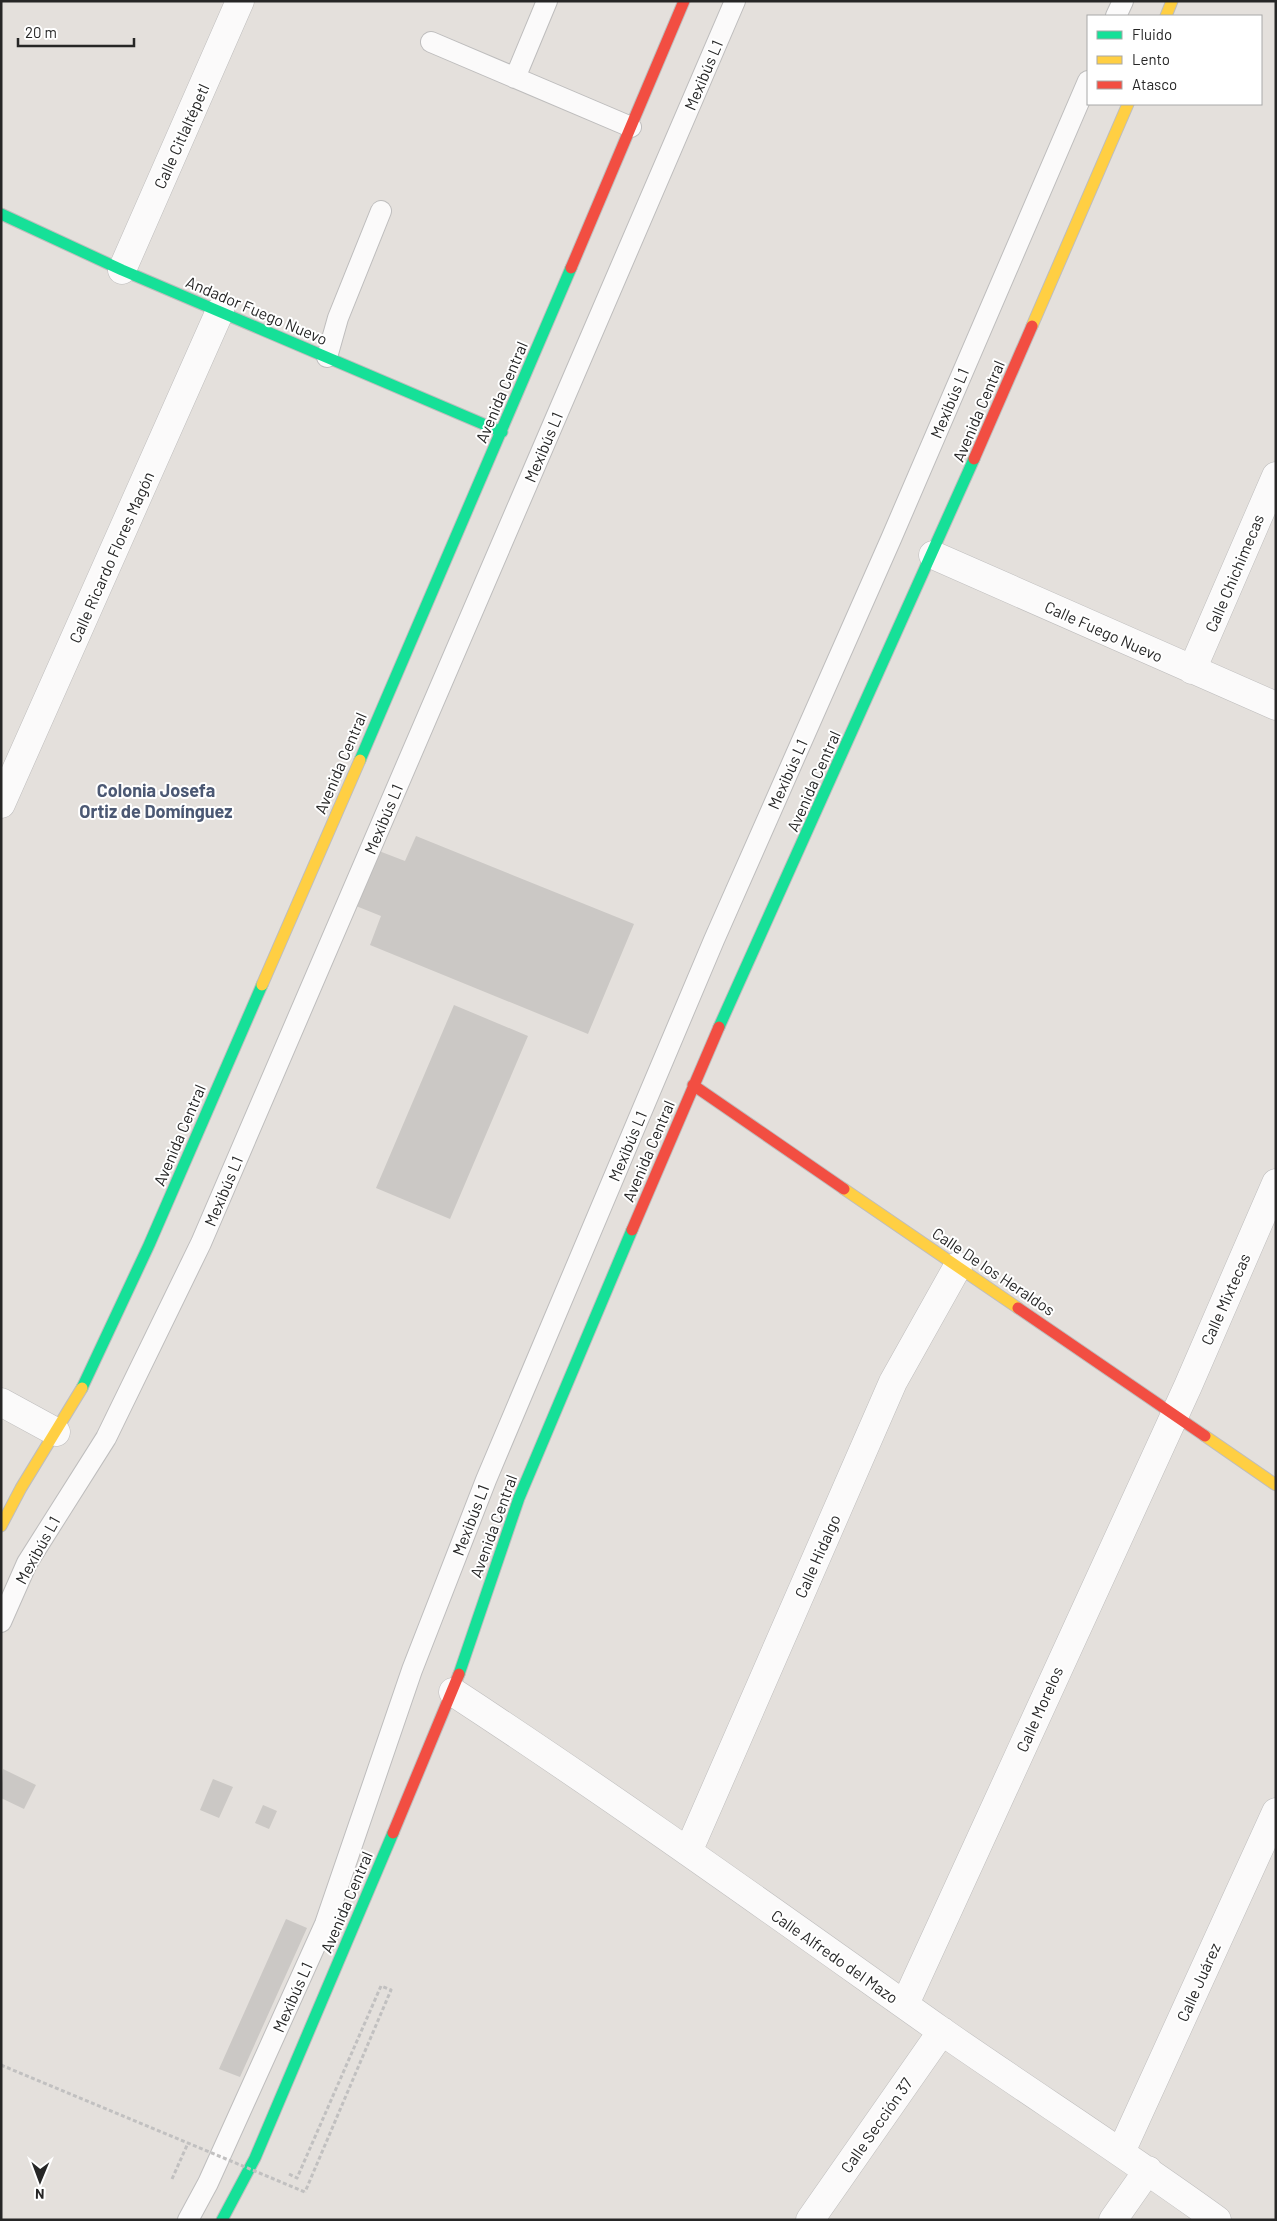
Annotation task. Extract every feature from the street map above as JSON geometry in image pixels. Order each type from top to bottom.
[{"type":"main road","name":"Avenida Central","points":[[1,1526],[21,1488],[82,1388],[149,1245],[502,432],[684,1]]},
{"type":"main road","points":[[1166,15],[1172,1]]},
{"type":"main road","name":"Avenida Central","points":[[222,2220],[255,2158],[453,1692],[518,1498],[694,1085],[933,556],[1128,105]]},
{"type":"main road","name":"Andador Fuego Nuevo","points":[[1,214],[122,270],[502,432]]},
{"type":"main road","name":"Calle De los Heraldos","points":[[694,1085],[1276,1485]]},
{"type":"street","name":"Calle Citlaltépetl","points":[[122,270],[240,1]]},
{"type":"street","name":"Calle Ricardo Flores Magón","points":[[1,804],[220,311]]},
{"type":"street","name":"Calle Chichimecas","points":[[1192,670],[1276,476]]},
{"type":"street","name":"Calle Fuego Nuevo","points":[[933,556],[1276,706]]},
{"type":"street","name":"Calle Mixtecas","points":[[1174,1414],[1276,1183]]},
{"type":"street","name":"Calle Hidalgo","points":[[688,1852],[893,1382],[958,1266]]},
{"type":"street","points":[[1,1402],[56,1432]]},
{"type":"street","name":"Calle Morelos","points":[[905,2004],[1174,1414]]},
{"type":"street","name":"Calle Alfredo del Mazo","points":[[453,1692],[688,1852],[942,2031],[1148,2170],[1217,2220]]},
{"type":"street","name":"Calle Juárez","points":[[1121,2152],[1276,1812]]},
{"type":"street","name":"Calle Sección 37","points":[[810,2220],[942,2031]]},
{"type":"street","points":[[1113,2220],[1148,2170]]},
{"type":"lane","points":[[515,78],[547,1]]},
{"type":"lane","name":"Mexibús L1","points":[[1,1622],[26,1563],[106,1438],[201,1243],[735,1]]},
{"type":"lane","points":[[1116,15],[1123,1]]},
{"type":"lane","points":[[431,42],[631,127]]},
{"type":"lane","name":"Mexibús L1","points":[[188,2220],[208,2183],[325,1924],[412,1670],[494,1462],[714,940],[891,539],[1087,84]]},
{"type":"lane","points":[[327,357],[338,318],[381,211]]},
{"type":"path","points":[[1,2065],[305,2192],[391,1990],[381,1986],[297,2178],[289,2174]]},
{"type":"building","points":[[416,836],[634,924],[588,1034],[370,945],[381,916],[356,906],[379,851],[405,861]]},
{"type":"building","points":[[454,1005],[528,1036],[450,1219],[376,1188]]},
{"type":"building","points":[[3,1769],[36,1785],[24,1809],[1,1798]]},
{"type":"building","points":[[213,1779],[233,1787],[219,1818],[200,1810]]},
{"type":"building","points":[[263,1805],[277,1811],[269,1829],[255,1823]]},
{"type":"building","points":[[286,1919],[307,1928],[240,2077],[219,2069]]},
{"type":"traffic: fast","points":[[1,214],[122,270],[502,432]]},
{"type":"traffic: fast","points":[[360,760],[571,268]]},
{"type":"traffic: fast","points":[[719,1027],[974,459]]},
{"type":"traffic: fast","points":[[82,1388],[149,1245],[262,985]]},
{"type":"traffic: fast","points":[[459,1674],[519,1498],[632,1230]]},
{"type":"traffic: fast","points":[[222,2220],[255,2158],[393,1833]]},
{"type":"traffic: slow","points":[[1166,15],[1172,1]]},
{"type":"traffic: slow","points":[[1032,326],[1128,105]]},
{"type":"traffic: slow","points":[[262,985],[360,760]]},
{"type":"traffic: slow","points":[[844,1189],[1018,1308]]},
{"type":"traffic: slow","points":[[1,1526],[21,1488],[82,1388]]},
{"type":"traffic: slow","points":[[1205,1436],[1276,1485]]},
{"type":"traffic: jam","points":[[571,268],[684,1]]},
{"type":"traffic: jam","points":[[974,459],[1032,326]]},
{"type":"traffic: jam","points":[[632,1230],[719,1027]]},
{"type":"traffic: jam","points":[[693,1085],[844,1189]]},
{"type":"traffic: jam","points":[[1018,1308],[1205,1436]]},
{"type":"traffic: jam","points":[[393,1833],[459,1674]]},
{"type":"district","name":"Colonia Josefa Ortiz de Domínguez","points":[[156,800]]}]
